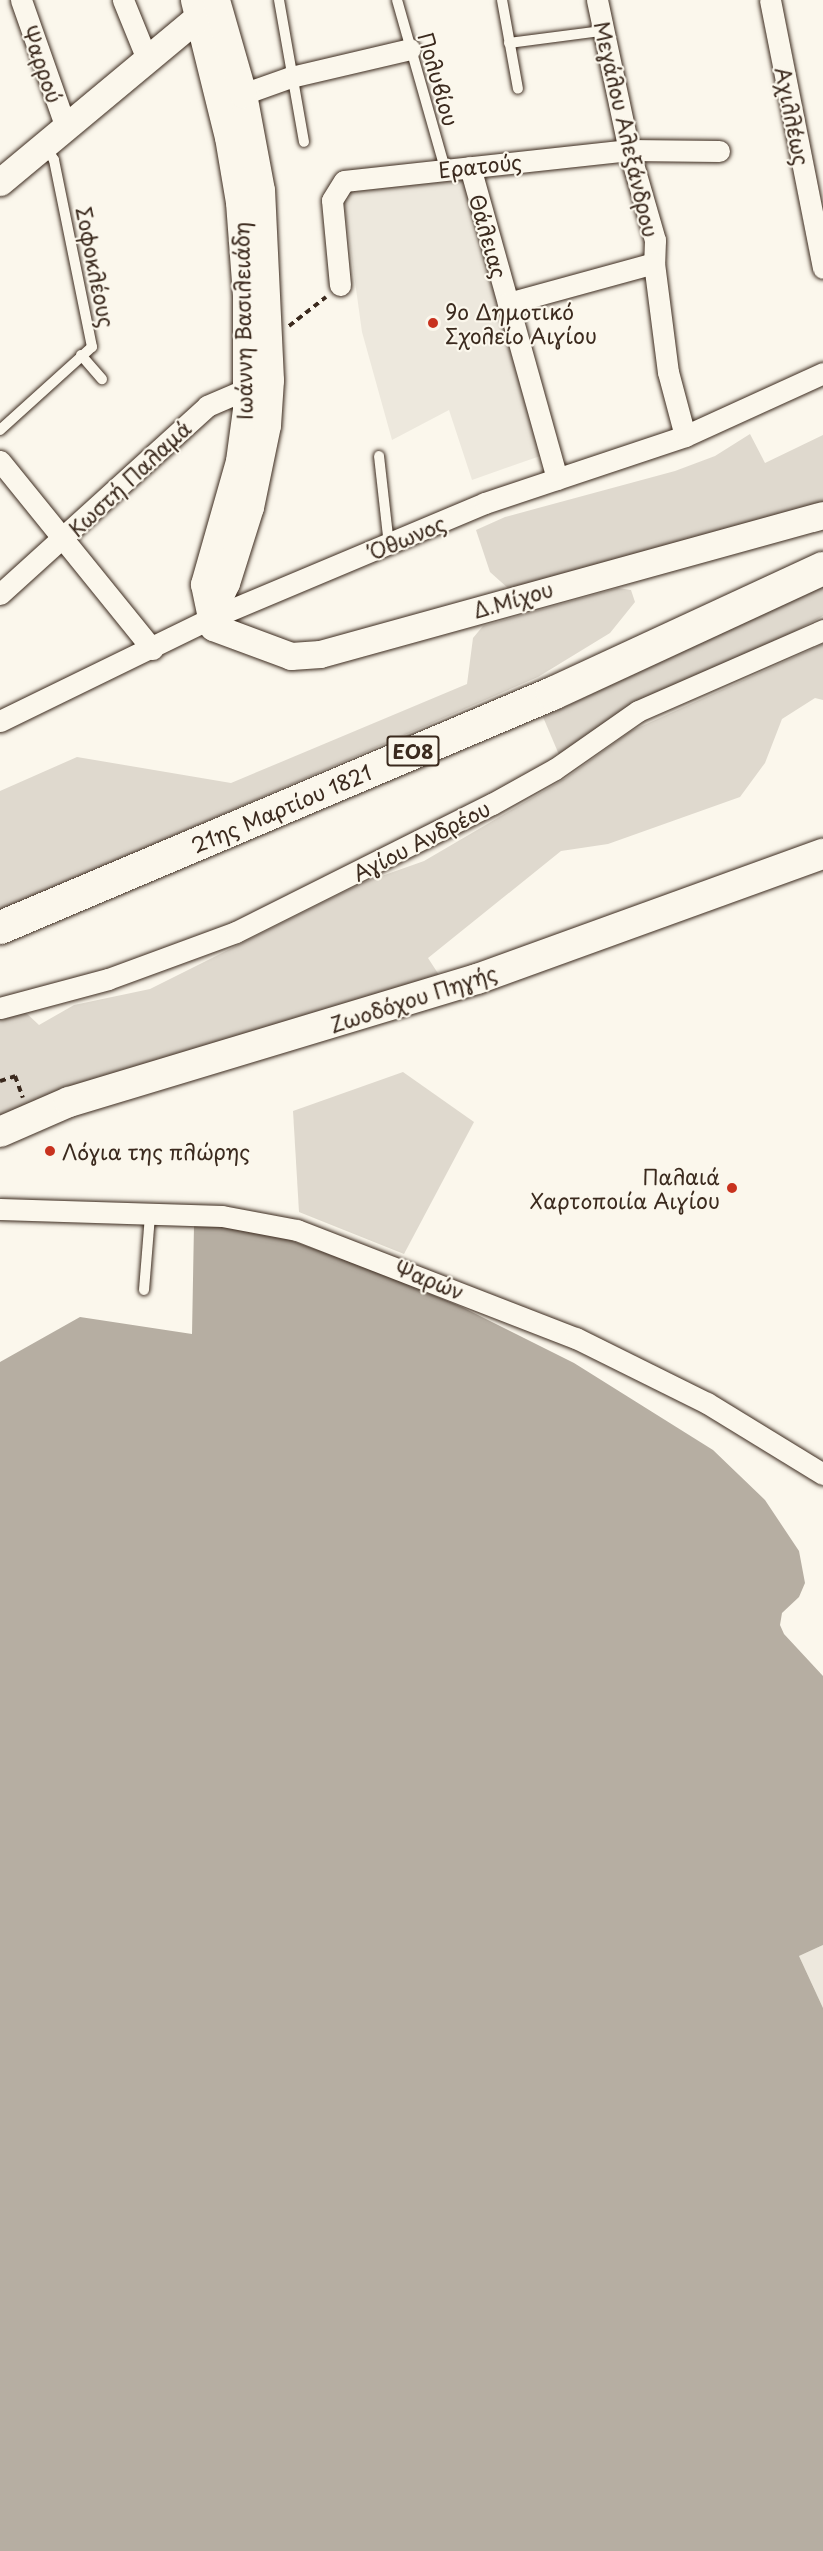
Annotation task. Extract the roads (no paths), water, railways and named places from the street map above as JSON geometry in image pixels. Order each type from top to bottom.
[{"type":"main road","name":"21ης Μαρτίου 1821","points":[[0,927],[552,693],[823,568]]},
{"type":"main road","name":"Ζωοδόχου Πηγής","points":[[0,1132],[69,1102],[477,979],[823,854]]},
{"type":"street","name":"Ψαρρού","points":[[21,0],[66,128]]},
{"type":"street","points":[[123,0],[147,59]]},
{"type":"street","name":"Μεγάλου Αλεξάνδρου","points":[[597,0],[629,150],[655,240],[654,262],[668,372],[685,436]]},
{"type":"street","name":"Αχιλλέως","points":[[770,0],[823,268]]},
{"type":"street","points":[[0,182],[147,59],[208,3]]},
{"type":"street","name":"Ιωάννη Βασιλειάδη","points":[[208,3],[243,94],[261,190],[268,342],[258,384]]},
{"type":"street","name":"Ιωάννη Βασιλειάδη","points":[[208,3],[218,84],[239,202],[246,296],[258,384],[267,425],[250,507],[226,583],[209,620]]},
{"type":"street","points":[[243,94],[291,77],[410,49]]},
{"type":"street","name":"Ερατούς","points":[[340,285],[332,200],[336,189],[352,179],[629,150],[719,151]]},
{"type":"street","name":"Θάλειας","points":[[470,167],[557,479]]},
{"type":"street","points":[[508,303],[654,262]]},
{"type":"street","name":"Όθωνος","points":[[0,721],[209,620],[485,503],[685,436],[823,373]]},
{"type":"street","name":"Κωστή Παλαμά","points":[[0,594],[63,540],[207,406],[258,384]]},
{"type":"street","points":[[0,461],[152,649]]},
{"type":"street","name":"Δ.Μίχου","points":[[209,620],[213,627],[231,635],[291,656],[320,654],[823,515]]},
{"type":"street","name":"Αγίου Ανδρέου","points":[[0,1008],[108,979],[236,932],[492,804],[589,746],[638,711],[823,630]]},
{"type":"street","name":"Ψαρών","points":[[0,1209],[222,1216],[268,1223],[369,1255],[621,1358],[707,1403],[823,1474]]},
{"type":"lane","points":[[279,0],[304,142]]},
{"type":"lane","name":"Πολυβίου","points":[[397,0],[445,169]]},
{"type":"lane","points":[[502,0],[518,89]]},
{"type":"lane","points":[[509,44],[602,31]]},
{"type":"lane","name":"Σοφοκλέους","points":[[0,430],[92,347],[54,160],[45,146]]},
{"type":"lane","points":[[81,355],[102,378]]},
{"type":"lane","points":[[379,456],[389,545]]},
{"type":"lane","points":[[144,1290],[150,1215]]},
{"type":"place","name":"9ο Δημοτικό Σχολείο Αιγίου","points":[[433,323]]},
{"type":"place","name":"Λόγια της πλώρης","points":[[50,1151]]},
{"type":"place","name":"Παλαιά Χαρτοποιία Αιγίου","points":[[732,1188]]}]
